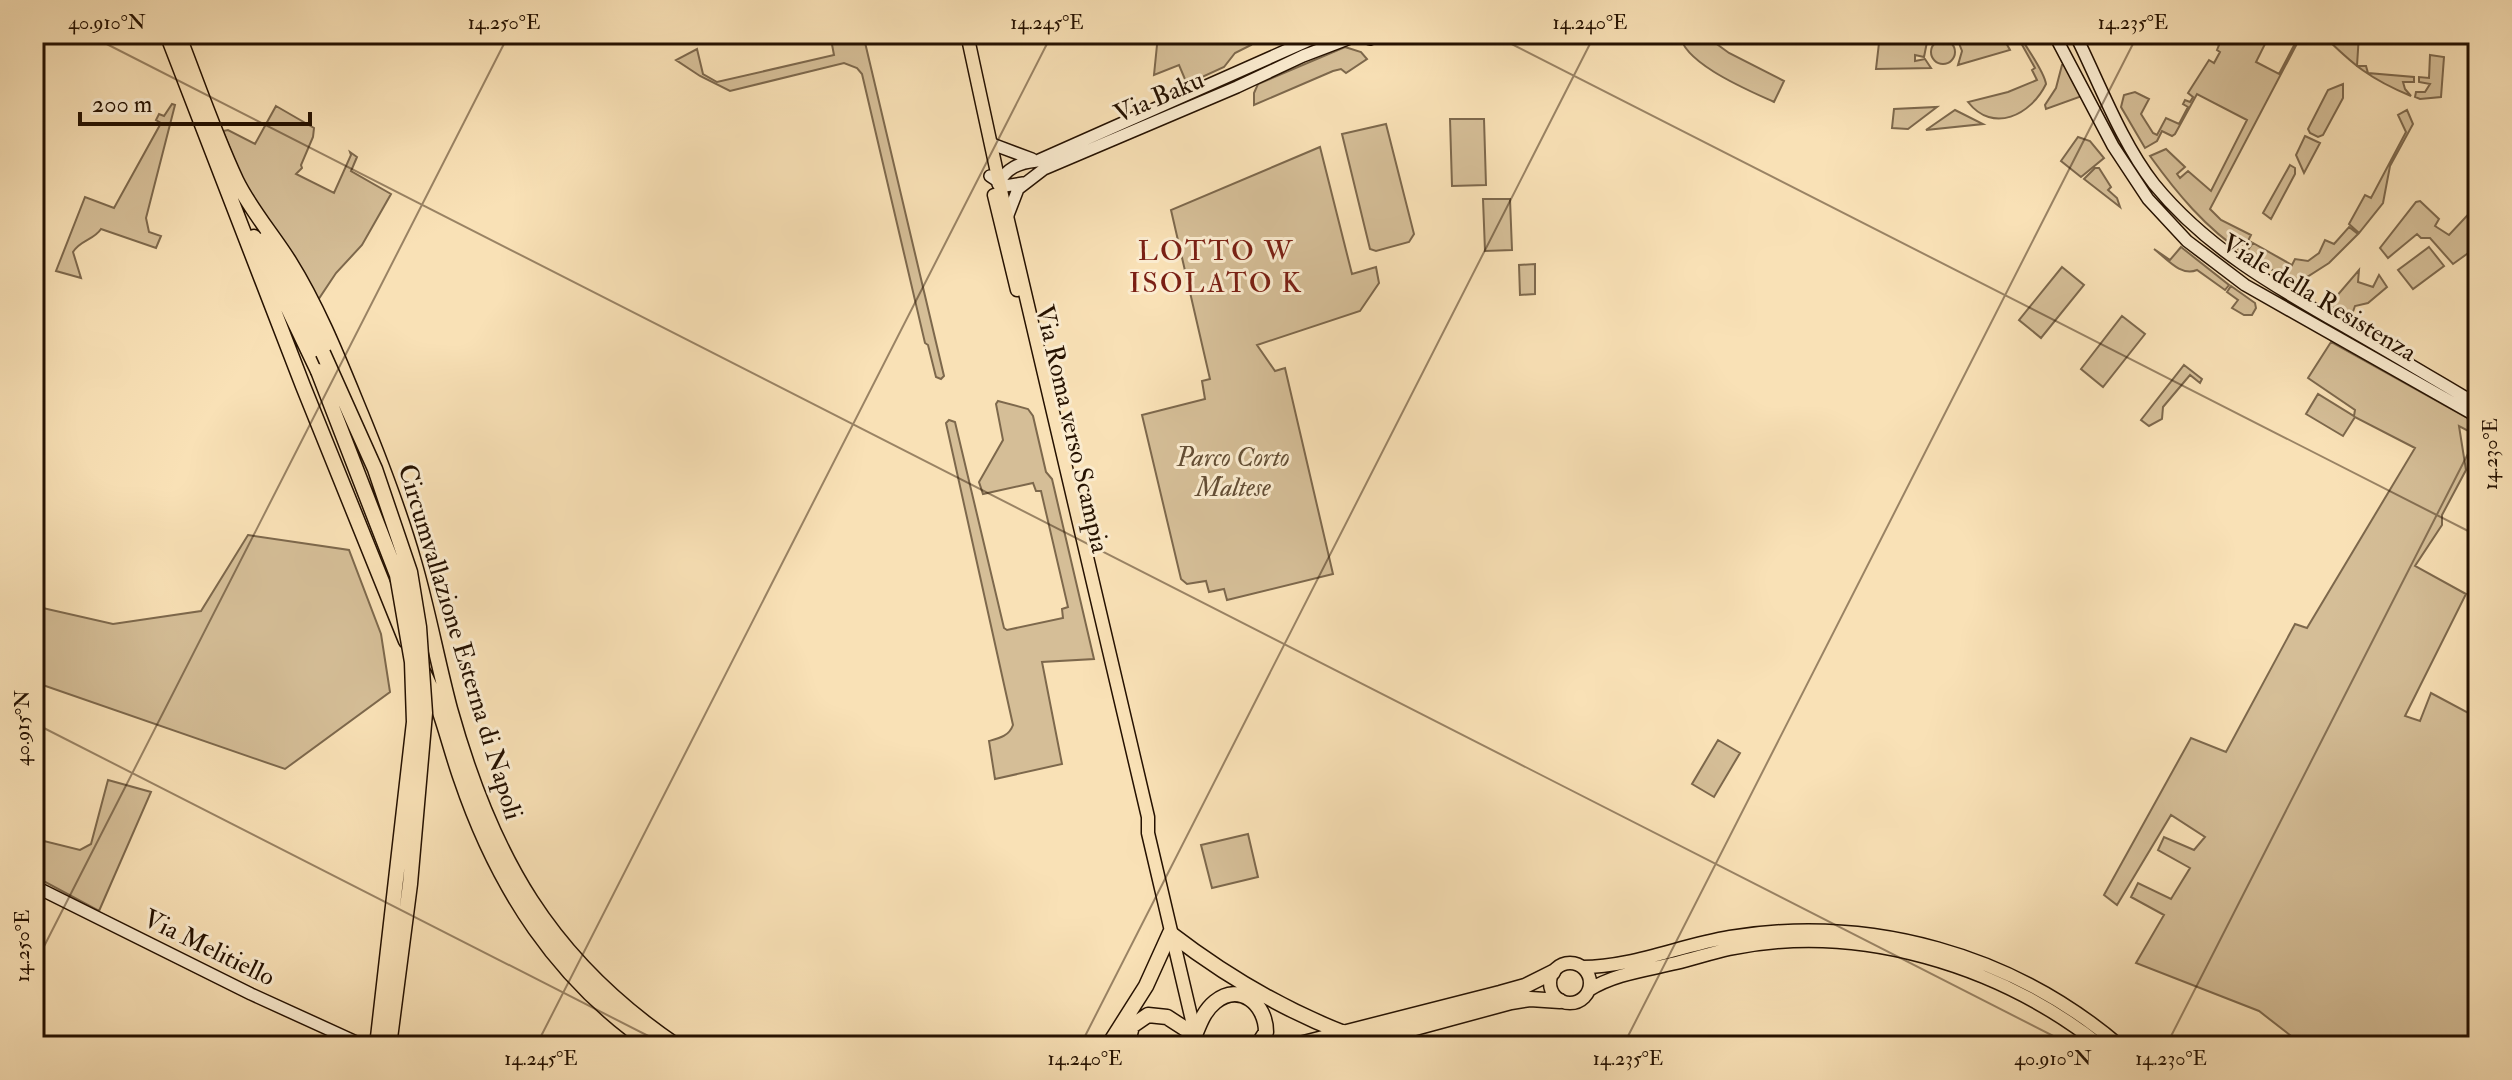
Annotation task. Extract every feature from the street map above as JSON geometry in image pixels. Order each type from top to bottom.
[{"type":"highway","name":"Circumvallazione Esterna di Napoli","points":[[167,34],[396,619],[439,706],[460,777],[495,864],[536,931],[568,970],[609,1012],[654,1046]]},
{"type":"highway","name":"Circumvallazione Esterna di Napoli","points":[[178,34],[237,183],[290,263],[325,330],[361,413],[397,506],[415,564],[450,709],[469,770],[506,861],[555,935],[600,986],[638,1020],[677,1046]]},
{"type":"highway","points":[[214,154],[318,371],[397,575],[412,662],[414,722],[377,1046]]},
{"type":"highway","points":[[237,183],[323,353],[375,469],[410,572],[419,627],[425,713],[410,884],[389,1046]]},
{"type":"highway","points":[[1108,1046],[1146,986],[1170,933],[1195,953],[1340,1042]]},
{"type":"highway","points":[[1340,1042],[1525,986],[1553,972]]},
{"type":"highway","points":[[1127,1046],[1132,1026],[1148,1015],[1167,1017],[1196,1040],[1203,1015],[1212,1004],[1233,994],[1247,996],[1262,1011],[1266,1032],[1257,1046]]},
{"type":"highway","points":[[1292,1046],[1390,1035],[1511,1002],[1530,999],[1560,1001]]},
{"type":"main road","name":"Via Roma verso Scampia","points":[[958,34],[1141,818],[1148,833]]},
{"type":"main road","name":"Via Roma verso Scampia","points":[[967,34],[992,144],[993,183],[1008,215],[1145,802],[1148,833],[1196,1040]]},
{"type":"main road","points":[[2101,1046],[2022,993],[1943,961],[1879,948],[1819,942],[1731,949],[1599,983],[1577,1002],[1560,1001],[1550,985],[1553,972],[1570,963],[1582,967],[1611,965],[1727,937],[1822,930],[1883,936],[1948,950],[2028,982],[2096,1026],[2120,1046]]},
{"type":"main road","points":[[1582,967],[1589,977],[1589,990]]},
{"type":"street","name":"Via Baku","points":[[993,183],[1020,163],[1037,161],[1323,34]]},
{"type":"street","name":"Via Baku","points":[[1023,183],[1044,169],[1303,56],[1358,35],[1370,39],[1382,34]]},
{"type":"street","name":"Viale della Resistenza","points":[[2054,34],[2113,146],[2148,199],[2187,241],[2245,285],[2478,417]]},
{"type":"street","name":"Viale della Resistenza","points":[[2075,34],[2143,168],[2163,194],[2199,230],[2284,293],[2478,405]]},
{"type":"street","points":[[992,144],[1037,161]]},
{"type":"street","points":[[993,183],[1011,186],[1023,183]]},
{"type":"street","points":[[1008,215],[1013,197],[1023,183]]},
{"type":"street","points":[[34,751],[34,791]]},
{"type":"street","name":"Via Melitiello","points":[[34,886],[251,994],[365,1046]]},
{"type":"green space","points":[[830,34],[863,34],[944,376],[941,379],[936,377],[925,343],[862,74],[857,68],[844,63],[730,91],[676,60],[697,49],[703,74],[717,82],[834,55]]},
{"type":"green space","points":[[1136,34],[1169,34],[1167,37],[1170,41],[1189,34],[1208,34],[1213,39],[1245,34],[1251,45],[1235,53],[1224,67],[1187,84],[1179,65],[1154,75],[1158,35],[1135,39]]},
{"type":"green space","points":[[1680,34],[1703,34],[1729,53],[1784,81],[1774,102],[1704,65],[1684,45]]},
{"type":"green space","points":[[2001,34],[2010,50],[1958,65],[1962,51],[1957,38]]},
{"type":"green space","points":[[2016,34],[2019,34],[2046,84],[2021,112],[2000,119],[1989,117],[1968,102],[2008,92],[2037,80],[2032,70],[2035,68]]},
{"type":"green space","points":[[2206,34],[2220,41],[2225,34],[2269,36],[2256,62],[2279,74],[2300,34],[2305,37],[2301,36],[2210,209],[2221,220],[2251,235],[2248,241],[2251,242],[2244,253],[2192,209],[2150,156],[2166,149],[2185,167],[2177,174],[2180,178],[2188,171],[2211,191],[2247,120],[2197,94],[2175,134],[2172,136],[2162,131],[2157,141],[2145,148],[2121,107],[2124,95],[2135,92],[2149,99],[2141,114],[2153,133],[2157,135],[2166,118],[2179,124],[2188,107],[2183,104],[2185,100],[2190,102],[2193,97],[2188,93],[2209,60],[2214,63],[2220,52],[2217,50],[2219,45],[2204,38]]},
{"type":"green space","points":[[2322,34],[2359,34],[2357,66],[2343,54]]},
{"type":"green space","points":[[1943,40],[1952,43],[1955,52],[1952,61],[1943,64],[1934,61],[1931,52],[1934,43]]},
{"type":"green space","points":[[1927,42],[1924,57],[1915,55],[1915,61],[1925,59],[1931,68],[1876,69],[1879,43]]},
{"type":"green space","points":[[1345,47],[1361,52],[1367,59],[1346,73],[1341,69],[1333,71],[1254,105],[1258,84]]},
{"type":"green space","points":[[2430,55],[2444,57],[2441,97],[2420,99],[2415,97],[2416,92],[2425,92],[2430,84],[2419,82],[2419,77],[2429,78]]},
{"type":"green space","points":[[2062,65],[2065,65],[2082,96],[2046,109],[2045,105],[2056,88]]},
{"type":"green space","points":[[2357,66],[2366,66],[2368,73],[2414,77],[2414,82],[2403,82],[2411,96],[2384,84]]},
{"type":"green space","points":[[2343,84],[2343,98],[2323,135],[2318,137],[2310,133],[2308,129],[2328,90]]},
{"type":"green space","points":[[172,104],[175,105],[146,218],[149,232],[161,236],[156,248],[101,229],[73,252],[81,278],[56,271],[85,197],[114,208],[161,123],[156,120],[159,114],[164,116]]},
{"type":"green space","points":[[276,106],[314,128],[302,168],[296,174],[334,193],[350,152],[357,157],[351,171],[391,194],[362,245],[336,273],[316,303],[241,176],[223,131],[228,130],[255,144]]},
{"type":"green space","points":[[1937,107],[1908,129],[1892,128],[1894,109]]},
{"type":"green space","points":[[1955,110],[1983,124],[1926,130]]},
{"type":"green space","points":[[2407,110],[2413,124],[2390,166],[2383,203],[2359,233],[2349,224],[2365,195],[2371,198],[2406,132],[2398,115]]},
{"type":"green space","points":[[1450,119],[1484,119],[1486,185],[1452,186]]},
{"type":"green space","points":[[1386,124],[1414,234],[1409,242],[1376,251],[1370,249],[1342,134]]},
{"type":"green space","points":[[2305,136],[2320,143],[2304,173],[2296,155]]},
{"type":"green space","points":[[2078,137],[2090,141],[2104,158],[2081,177],[2061,161]]},
{"type":"green space","name":"Parco Corto Maltese","points":[[1320,147],[1352,274],[1376,267],[1379,283],[1360,311],[1257,345],[1275,371],[1285,368],[1333,574],[1227,600],[1224,589],[1209,592],[1206,581],[1187,584],[1181,579],[1142,415],[1205,399],[1202,381],[1210,379],[1171,210]]},
{"type":"green space","points":[[2290,165],[2295,168],[2295,174],[2271,219],[2263,213]]},
{"type":"green space","points":[[2099,168],[2111,187],[2108,190],[2117,198],[2120,207],[2084,179]]},
{"type":"green space","points":[[1483,199],[1510,199],[1512,250],[1485,251]]},
{"type":"green space","points":[[2420,201],[2439,219],[2435,226],[2449,235],[2478,204],[2478,246],[2453,264],[2430,238],[2421,238],[2417,234],[2388,258],[2380,248]]},
{"type":"green space","points":[[2349,227],[2358,234],[2329,263],[2296,284],[2245,254],[2253,243],[2292,265],[2295,259],[2308,261],[2319,253],[2325,240],[2334,244]]},
{"type":"green space","points":[[2181,247],[2229,285],[2225,290],[2197,270],[2180,269],[2154,249],[2170,260]]},
{"type":"green space","points":[[2429,247],[2444,266],[2413,289],[2398,270]]},
{"type":"green space","points":[[1535,264],[1535,294],[1520,295],[1519,265]]},
{"type":"green space","points":[[2062,267],[2084,285],[2041,338],[2019,320]]},
{"type":"green space","points":[[2359,270],[2358,282],[2373,287],[2379,275],[2387,287],[2368,303],[2355,306],[2350,320],[2329,305]]},
{"type":"green space","points":[[2231,286],[2255,303],[2252,315],[2244,315],[2232,308],[2238,300],[2227,292]]},
{"type":"green space","points":[[2122,316],[2145,334],[2103,387],[2081,369]]},
{"type":"green space","points":[[2331,342],[2478,424],[2478,436],[2459,426],[2466,470],[2442,515],[2442,525],[2415,566],[2466,594],[2405,716],[2420,721],[2431,693],[2478,718],[2478,1046],[2304,1046],[2259,1011],[2136,963],[2164,915],[2131,897],[2138,883],[2171,899],[2190,868],[2158,850],[2164,837],[2194,850],[2205,837],[2171,815],[2117,905],[2104,895],[2191,738],[2226,752],[2295,624],[2307,628],[2415,448],[2355,417],[2343,436],[2306,414],[2318,394],[2354,416],[2355,410],[2308,378]]},
{"type":"green space","points":[[2184,365],[2202,379],[2200,383],[2190,375],[2163,407],[2162,419],[2149,426],[2141,420]]},
{"type":"green space","points":[[998,401],[1028,409],[1033,416],[1046,472],[1052,479],[1094,659],[1042,662],[1062,764],[995,779],[989,741],[1007,734],[1013,725],[946,423],[949,420],[955,422],[1004,628],[1007,630],[1063,618],[1062,609],[1068,607],[1041,491],[1036,491],[1033,483],[983,494],[979,482],[1003,440]]},
{"type":"green space","points":[[248,535],[349,550],[381,634],[390,692],[285,769],[34,682],[34,606],[113,624],[201,611]]},
{"type":"green space","points":[[1718,740],[1740,753],[1714,797],[1692,784]]},
{"type":"green space","points":[[108,780],[151,792],[99,911],[34,876],[34,844],[44,841],[80,850],[91,844]]},
{"type":"green space","points":[[1248,834],[1258,877],[1212,888],[1201,845]]},
{"type":"district","name":"LOTTO W ISOLATO K","points":[[1216,267]]}]
